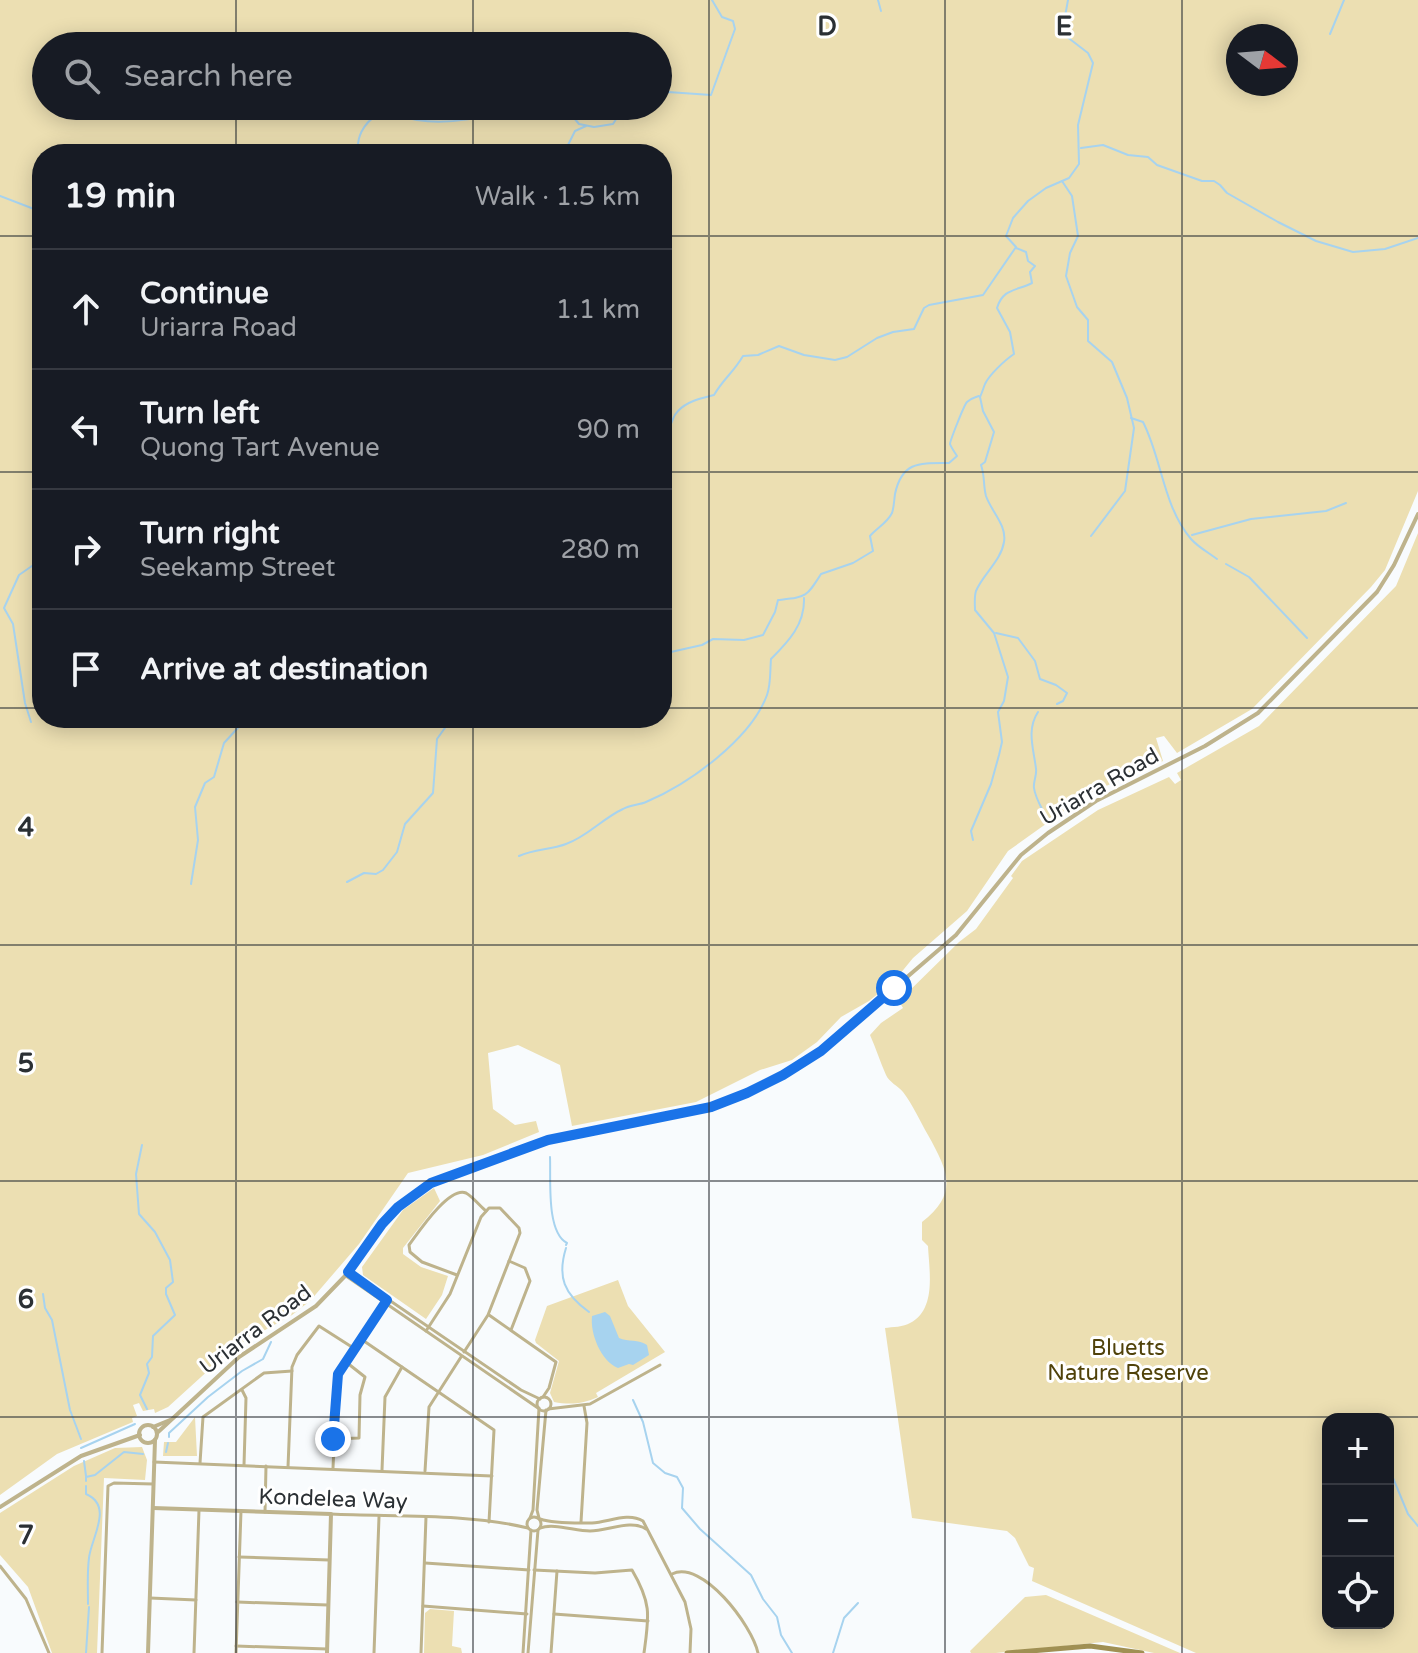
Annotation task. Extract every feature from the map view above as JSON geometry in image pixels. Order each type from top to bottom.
[{"type":"main road","points":[[1007,1653],[1090,1646],[1142,1653]]},
{"type":"street","name":"Uriarra Road","points":[[157,1433],[228,1366],[316,1306],[347,1274],[390,1215],[414,1193],[431,1183],[564,1136],[711,1107],[783,1075],[821,1051],[956,935],[1015,861],[1048,833],[1114,791],[1227,735],[1272,700],[1377,592],[1394,565],[1418,514]]},
{"type":"street","points":[[457,1275],[422,1262],[410,1252],[409,1245],[439,1206],[460,1193],[465,1193],[486,1211]]},
{"type":"street","points":[[425,1471],[427,1414],[438,1391],[488,1315],[520,1230],[500,1208],[492,1207],[486,1211],[477,1224],[445,1303],[427,1329]]},
{"type":"street","points":[[509,1261],[525,1268],[530,1281],[511,1330]]},
{"type":"street","points":[[347,1274],[538,1408],[584,1406],[660,1365]]},
{"type":"street","points":[[333,1468],[336,1381],[386,1302]]},
{"type":"street","points":[[488,1315],[556,1362],[549,1388],[550,1401],[544,1417],[540,1519],[531,1570]]},
{"type":"street","points":[[288,1467],[292,1371],[297,1355],[318,1326],[355,1349]]},
{"type":"street","points":[[361,1339],[494,1430],[489,1522]]},
{"type":"street","points":[[463,1354],[521,1390],[562,1408]]},
{"type":"street","points":[[333,1439],[359,1438],[360,1395],[365,1375],[346,1362]]},
{"type":"street","points":[[382,1470],[385,1397],[402,1367]]},
{"type":"street","points":[[200,1463],[202,1419],[267,1371],[292,1371]]},
{"type":"street","points":[[241,1388],[246,1398],[244,1465]]},
{"type":"street","points":[[525,1653],[531,1570],[529,1519],[533,1510],[538,1408],[549,1388]]},
{"type":"street","points":[[581,1522],[587,1423],[584,1406]]},
{"type":"street","name":"Uriarra Road","points":[[153,1427],[172,1419]]},
{"type":"street","points":[[141,1438],[144,1427],[153,1427],[157,1433],[148,1653]]},
{"type":"street","points":[[0,1507],[81,1456],[124,1442],[141,1438],[149,1443],[154,1460]]},
{"type":"street","points":[[149,1443],[155,1440]]},
{"type":"street","points":[[154,1460],[492,1476]]},
{"type":"street","points":[[265,1512],[266,1466]]},
{"type":"street","points":[[102,1653],[108,1486],[114,1483],[153,1484]]},
{"type":"street","name":"Kondelea Way","points":[[153,1508],[426,1517],[512,1524],[530,1529],[548,1526],[592,1531],[635,1525]]},
{"type":"street","points":[[194,1653],[199,1510]]},
{"type":"street","points":[[236,1653],[241,1511]]},
{"type":"street","points":[[236,1646],[327,1651],[331,1514]]},
{"type":"street","points":[[374,1653],[379,1516]]},
{"type":"street","points":[[421,1653],[426,1517]]},
{"type":"street","points":[[636,1517],[635,1525],[649,1532]]},
{"type":"street","points":[[636,1517],[645,1523],[672,1574],[689,1616],[690,1653]]},
{"type":"street","name":"Kondelea Way","points":[[512,1524],[529,1519],[581,1522],[636,1517]]},
{"type":"street","points":[[239,1557],[329,1560]]},
{"type":"street","points":[[425,1563],[595,1573],[630,1569],[646,1597],[648,1621],[644,1653]]},
{"type":"street","points":[[0,1566],[26,1599],[49,1653]]},
{"type":"street","points":[[551,1653],[557,1571]]},
{"type":"street","points":[[672,1574],[678,1571],[691,1573],[729,1602],[750,1629],[758,1653]]},
{"type":"street","points":[[150,1598],[196,1600]]},
{"type":"street","points":[[237,1602],[328,1605]]},
{"type":"street","points":[[423,1606],[528,1614]]},
{"type":"street","points":[[554,1614],[648,1621]]},
{"type":"green space","points":[[0,0],[1418,0],[1418,491],[1385,570],[1371,587],[1252,709],[1177,753],[1164,736],[1156,738],[1163,761],[1088,794],[1008,851],[967,911],[913,958],[895,980],[869,1001],[841,1017],[817,1042],[792,1060],[760,1070],[696,1102],[572,1126],[560,1065],[518,1045],[488,1053],[493,1109],[515,1125],[536,1121],[539,1132],[483,1155],[408,1173],[359,1244],[310,1301],[292,1315],[233,1348],[168,1407],[155,1413],[154,1409],[143,1411],[139,1403],[133,1405],[137,1416],[132,1418],[133,1422],[57,1454],[0,1495]]},
{"type":"green space","name":"Bluetts Nature Reserve","points":[[1418,533],[1418,1653],[1196,1653],[1032,1581],[1034,1568],[1029,1566],[1015,1538],[1007,1531],[912,1518],[885,1328],[901,1326],[919,1317],[928,1299],[928,1246],[922,1240],[922,1222],[941,1201],[946,1181],[935,1148],[907,1097],[887,1077],[870,1035],[903,1008],[899,1001],[976,929],[1022,861],[1098,810],[1169,777],[1175,784],[1181,780],[1177,773],[1259,726],[1396,586]]},
{"type":"green space","points":[[434,1188],[440,1201],[403,1248],[403,1254],[421,1267],[448,1276],[442,1295],[426,1319],[363,1275],[362,1267],[403,1210]]},
{"type":"green space","points":[[618,1280],[628,1306],[665,1352],[596,1393],[598,1397],[576,1403],[554,1402],[550,1393],[559,1361],[535,1340],[547,1306]]},
{"type":"green space","points":[[195,1417],[197,1456],[163,1456],[164,1442],[176,1442]]},
{"type":"green space","points":[[142,1447],[147,1460],[145,1480],[104,1478],[97,1653],[52,1653],[28,1587],[0,1555],[0,1513],[74,1466],[115,1448]]},
{"type":"green space","points":[[1046,1595],[1180,1653],[1154,1653],[1103,1642],[971,1653],[1025,1597]]},
{"type":"green space","points":[[430,1609],[454,1611],[452,1646],[461,1648],[462,1653],[424,1653],[425,1613]]},
{"type":"water","points":[[605,1312],[610,1316],[619,1338],[644,1343],[649,1355],[633,1365],[618,1368],[606,1359],[595,1339],[592,1323],[592,1316]]},
{"type":"waterway","points":[[672,92],[711,95],[735,29],[733,21],[722,17],[712,0]]},
{"type":"waterway","points":[[878,0],[881,11]]},
{"type":"waterway","points":[[672,421],[686,405],[714,395],[743,356],[758,355],[779,346],[804,355],[835,360],[847,357],[877,338],[914,329],[924,308],[929,305],[983,295],[1016,247],[1006,236],[1013,218],[1028,201],[1046,188],[1069,178],[1079,164],[1078,125],[1093,63],[1088,53],[1062,33],[1068,0]]},
{"type":"waterway","points":[[1330,34],[1344,0]]},
{"type":"waterway","points":[[358,144],[360,135],[371,120]]},
{"type":"waterway","points":[[420,120],[462,120]]},
{"type":"waterway","points":[[576,120],[579,124],[594,127],[613,124],[616,120]]},
{"type":"waterway","points":[[568,144],[575,131],[586,126]]},
{"type":"waterway","points":[[1081,148],[1103,145],[1128,155],[1148,157],[1157,165],[1202,181],[1214,181],[1227,193],[1278,222],[1316,241],[1353,252],[1385,249],[1418,238]]},
{"type":"waterway","points":[[1062,181],[1072,196],[1078,236],[1070,253],[1066,276],[1077,307],[1088,320],[1088,341],[1112,362],[1127,398],[1134,428],[1125,491],[1091,536]]},
{"type":"waterway","points":[[0,196],[32,208]]},
{"type":"waterway","points":[[973,840],[971,831],[991,784],[1002,742],[998,712],[1004,701],[1008,677],[994,633],[975,610],[976,591],[1004,542],[1001,524],[985,492],[981,465],[985,462],[994,432],[983,411],[980,397],[990,376],[1014,354],[1010,332],[997,308],[1007,293],[1032,283],[1030,272],[1035,266],[1028,261],[1026,252],[1016,248]]},
{"type":"waterway","points":[[672,652],[702,645],[713,639],[744,640],[763,635],[778,600],[804,595],[821,574],[853,563],[873,551],[870,536],[892,513],[902,475],[914,466],[949,463],[957,456],[950,444],[952,437],[967,402],[979,396]]},
{"type":"waterway","points":[[1131,418],[1143,422],[1174,512],[1182,526],[1194,542],[1217,559]]},
{"type":"waterway","points":[[1192,535],[1251,519],[1326,511],[1346,503]]},
{"type":"waterway","points":[[1226,564],[1249,577],[1307,638]]},
{"type":"waterway","points":[[31,722],[25,703],[13,624],[4,608],[19,575],[32,566]]},
{"type":"waterway","points":[[519,856],[574,841],[616,813],[681,784],[717,758],[759,711],[768,691],[771,659],[799,624],[804,598]]},
{"type":"waterway","points":[[996,633],[1018,638],[1035,661],[1040,679],[1067,693],[1063,701],[1057,704]]},
{"type":"waterway","points":[[1038,712],[1032,726],[1036,771],[1034,786],[1043,819]]},
{"type":"waterway","points":[[191,884],[198,840],[195,807],[205,783],[214,777],[224,743],[238,728]]},
{"type":"waterway","points":[[347,882],[364,873],[376,874],[383,870],[397,852],[405,824],[433,793],[437,739],[445,728]]},
{"type":"waterway","points":[[142,1145],[136,1174],[139,1214],[155,1232],[170,1260],[173,1282],[166,1288],[166,1294],[175,1315],[153,1336],[152,1357],[147,1364],[149,1373],[140,1395],[147,1409]]},
{"type":"waterway","points":[[550,1157],[553,1217],[566,1245]]},
{"type":"waterway","points":[[566,1248],[562,1268],[565,1284],[589,1312]]},
{"type":"waterway","points":[[43,1294],[45,1308],[52,1320],[70,1410],[81,1439]]},
{"type":"waterway","points":[[169,1437],[169,1433],[208,1397],[263,1359],[271,1342]]},
{"type":"waterway","points":[[633,1400],[643,1422],[653,1463],[665,1473],[677,1477],[683,1488],[682,1508],[700,1529],[751,1575],[763,1599],[777,1617],[781,1635],[792,1653]]},
{"type":"waterway","points":[[81,1448],[135,1424]]},
{"type":"waterway","points":[[166,1452],[168,1443]]},
{"type":"waterway","points":[[86,1481],[86,1477],[95,1475],[124,1452],[143,1454]]},
{"type":"waterway","points":[[84,1461],[86,1476]]},
{"type":"waterway","points":[[1394,1480],[1408,1514],[1418,1526]]},
{"type":"waterway","points":[[86,1486],[86,1494],[99,1506],[100,1514],[89,1558],[88,1604]]},
{"type":"waterway","points":[[833,1653],[844,1618],[858,1603]]},
{"type":"waterway","points":[[86,1653],[89,1607]]},
{"type":"route","points":[[333,1439],[338,1374],[387,1300],[348,1272],[382,1224],[414,1193],[449,1175],[548,1140],[711,1107],[747,1093],[821,1051],[894,988]]}]
